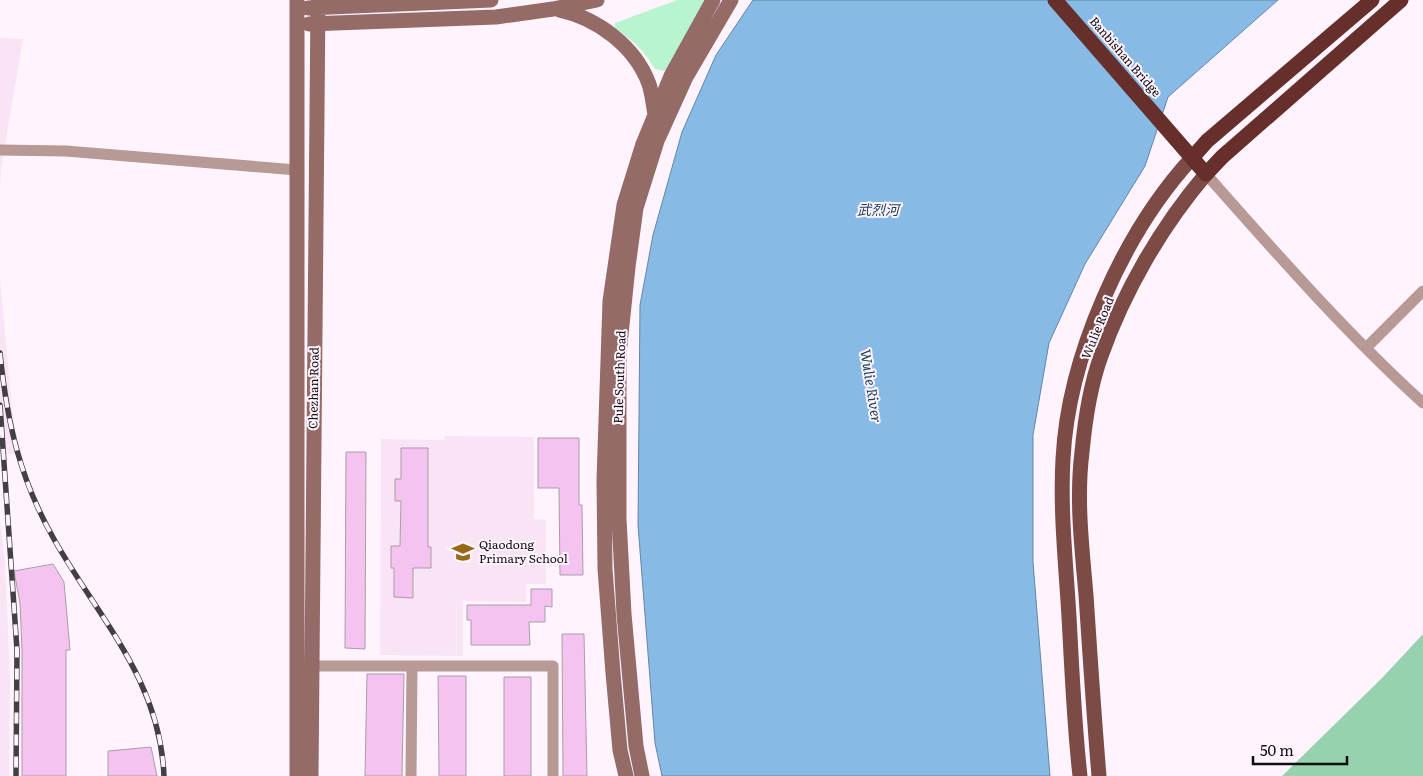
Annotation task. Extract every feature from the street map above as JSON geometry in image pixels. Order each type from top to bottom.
[{"type":"highway","name":"Banbishan Bridge","points":[[1055,0],[1206,174]]},
{"type":"highway","name":"Wulie Road","points":[[1192,158],[1207,141],[1372,0]]},
{"type":"highway","name":"Wulie Road","points":[[1206,174],[1222,157],[1401,0]]},
{"type":"main road","points":[[298,4],[491,0]]},
{"type":"main road","points":[[297,25],[496,17],[553,9],[597,0]]},
{"type":"main road","name":"Pule South Road","points":[[626,776],[620,750],[605,569],[604,480],[610,301],[624,205],[643,144],[671,76],[713,0]]},
{"type":"main road","name":"Pule South Road","points":[[642,776],[636,746],[627,652],[619,519],[619,354],[628,267],[636,208],[657,141],[686,77],[731,0]]},
{"type":"main road","name":"Chezhan Road","points":[[297,776],[298,4]]},
{"type":"main road","name":"Chezhan Road","points":[[311,776],[318,4]]},
{"type":"main road","points":[[553,9],[573,13],[587,19],[619,42],[632,55],[644,72],[649,85],[655,116]]},
{"type":"main road","name":"Wulie Road","points":[[1080,776],[1063,521],[1063,458],[1069,406],[1079,361],[1115,273],[1147,216],[1174,177],[1192,158]]},
{"type":"main road","name":"Wulie Road","points":[[1099,776],[1080,518],[1082,454],[1089,404],[1101,357],[1132,284],[1168,224],[1206,174]]},
{"type":"street","points":[[0,150],[66,151],[297,170]]},
{"type":"street","points":[[1206,174],[1318,300],[1423,403]]},
{"type":"street","points":[[1366,348],[1423,291]]},
{"type":"street","points":[[312,666],[553,666],[553,776]]},
{"type":"street","points":[[411,776],[412,666]]},
{"type":"shaded area","points":[[0,38],[23,39],[1,169],[0,193]]},
{"type":"shaded area","points":[[0,278],[13,420],[22,454],[0,454]]},
{"type":"shaded area","name":"Qiaodong Primary School","points":[[445,436],[534,437],[534,519],[546,520],[546,584],[526,584],[526,602],[463,601],[463,656],[380,655],[381,439],[444,440]]},
{"type":"shaded area","points":[[0,522],[5,561],[10,679],[9,776],[0,776]]},
{"type":"green space","points":[[677,0],[708,0],[670,66],[664,71],[655,69],[638,46],[615,28],[615,23]]},
{"type":"green space","points":[[1423,634],[1423,776],[1282,776],[1382,678]]},
{"type":"water","name":"武烈河","points":[[753,0],[1278,0],[1168,97],[1145,166],[1085,264],[1049,343],[1033,435],[1033,562],[1050,776],[662,776],[655,743],[638,525],[640,305],[653,235],[682,132],[716,55]]},
{"type":"building","points":[[538,438],[579,438],[579,505],[582,505],[583,575],[560,575],[559,488],[538,488]]},
{"type":"building","points":[[401,448],[428,448],[428,547],[431,547],[431,568],[413,568],[413,598],[394,597],[394,568],[391,568],[391,546],[400,546],[401,501],[395,501],[395,479],[401,479]]},
{"type":"building","points":[[346,452],[366,452],[365,649],[345,648]]},
{"type":"building","points":[[53,564],[64,582],[70,650],[66,650],[66,776],[22,776],[22,650],[20,603],[14,571]]},
{"type":"building","points":[[531,589],[552,589],[552,607],[545,606],[545,622],[529,622],[530,645],[471,645],[471,620],[467,620],[467,605],[531,605]]},
{"type":"building","points":[[562,634],[584,634],[587,776],[563,776]]},
{"type":"building","points":[[367,674],[404,674],[402,776],[365,776]]},
{"type":"building","points":[[438,676],[466,676],[466,776],[439,776]]},
{"type":"building","points":[[504,677],[531,677],[531,776],[504,776]]},
{"type":"building","points":[[151,747],[157,776],[108,776],[108,751]]},
{"type":"railway","points":[[0,353],[11,427],[24,473],[55,541],[125,652],[140,680],[152,710],[160,742],[164,776]]},
{"type":"railway","points":[[0,405],[17,650],[16,776]]},
{"type":"place","name":"Qiaodong Primary School","points":[[463,552]]},
{"type":"water label","name":"Wulie River","points":[[871,386]]}]
